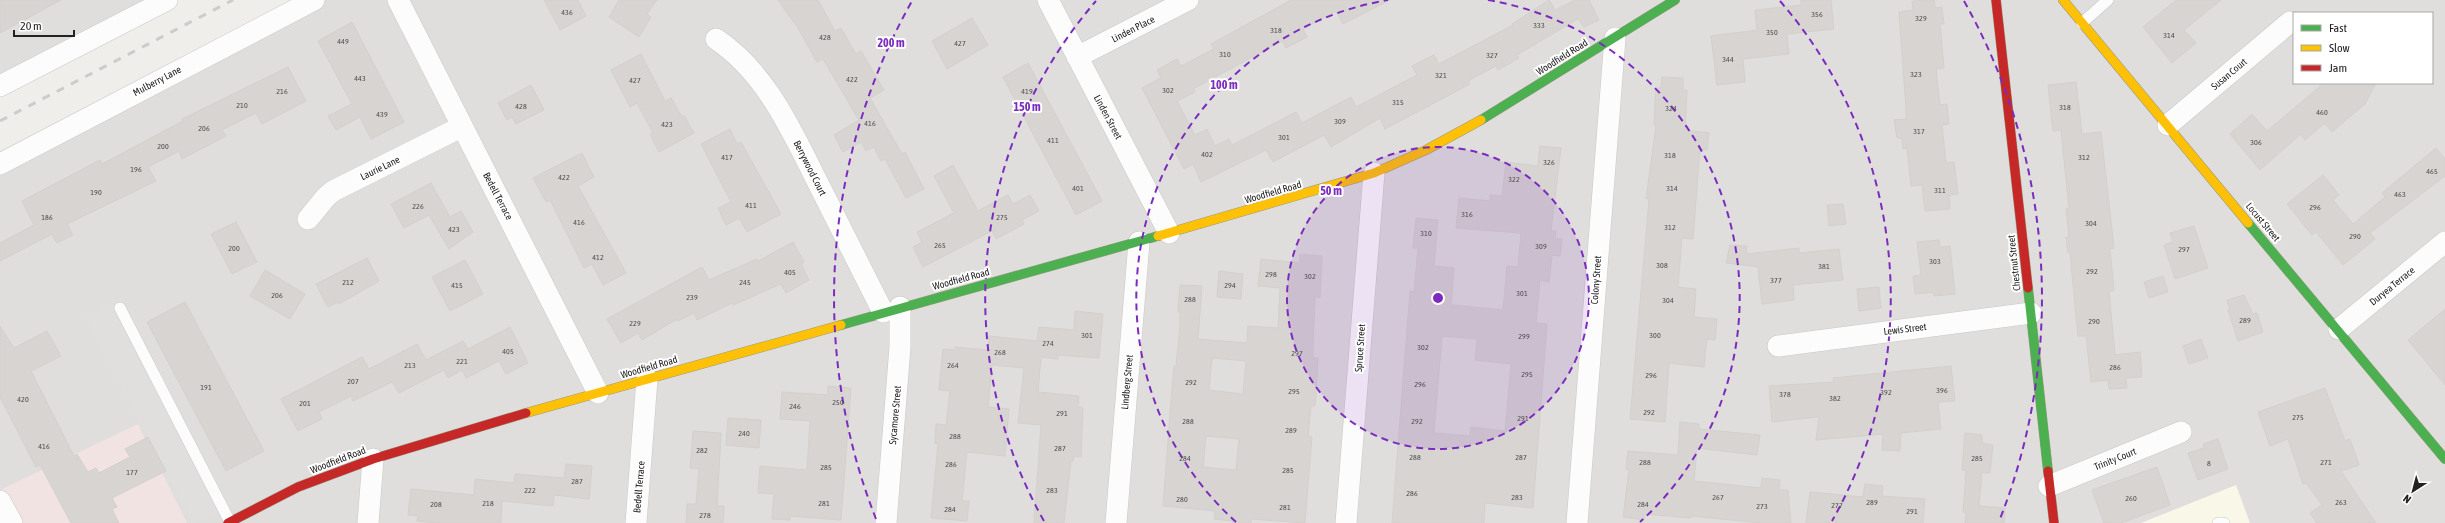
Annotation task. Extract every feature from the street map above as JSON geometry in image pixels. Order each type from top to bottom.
[{"type":"main road","name":"Woodfield Road","points":[[229,523],[298,487],[373,459],[598,393],[1139,242],[1374,173],[1426,150],[1491,115],[1675,0]]},
{"type":"main road","name":"Chestnut Street","points":[[1996,0],[2054,523]]},
{"type":"main road","name":"Locust Street","points":[[2063,0],[2339,329],[2445,459]]},
{"type":"street","points":[[0,86],[167,0]]},
{"type":"street","name":"Mulberry Lane","points":[[0,164],[314,0]]},
{"type":"street","name":"Bedell Terrace","points":[[398,0],[461,127],[580,354],[598,393]]},
{"type":"street","name":"Linden Street","points":[[1048,0],[1169,233]]},
{"type":"street","name":"Linden Place","points":[[1078,57],[1188,0]]},
{"type":"street","name":"Susan Court","points":[[2168,125],[2290,22]]},
{"type":"street","name":"Colony Street","points":[[1577,523],[1615,38]]},
{"type":"street","name":"Berrywood Court","points":[[716,40],[732,50],[751,71],[779,107],[892,310]]},
{"type":"street","name":"Laurie Lane","points":[[308,219],[326,197],[333,191],[461,127]]},
{"type":"street","name":"Spruce Street","points":[[1346,523],[1374,173]]},
{"type":"street","name":"Lindberg Street","points":[[1116,523],[1139,242]]},
{"type":"street","name":"Duryea Terrace","points":[[2339,329],[2445,242]]},
{"type":"street","name":"Sycamore Street","points":[[886,523],[900,347],[892,310]]},
{"type":"street","name":"Lewis Street","points":[[1778,346],[2030,313]]},
{"type":"street","name":"Bedell Terrace","points":[[636,523],[648,379]]},
{"type":"street","name":"Trinity Court","points":[[2049,486],[2181,432]]},
{"type":"street","points":[[368,523],[373,459]]},
{"type":"street","points":[[0,501],[12,523]]},
{"type":"lane","points":[[2082,23],[2108,0]]},
{"type":"lane","points":[[120,308],[229,523]]},
{"type":"lane","points":[[2218,523],[2224,523]]},
{"type":"shaded area","points":[[0,0],[159,0],[0,83]]},
{"type":"shaded area","points":[[318,0],[2445,0],[2445,523],[0,523],[0,168]]},
{"type":"shaded area","points":[[123,297],[231,506],[198,523],[192,523],[85,317]]},
{"type":"shaded area","points":[[138,424],[187,523],[0,523],[0,490]]},
{"type":"shaded area","points":[[2236,485],[2250,523],[2141,523]]},
{"type":"building","points":[[0,0],[61,0],[0,33]]},
{"type":"building","points":[[544,0],[578,0],[586,16],[560,30]]},
{"type":"building","points":[[619,0],[657,0],[647,14],[651,17],[639,37],[609,17]]},
{"type":"building","points":[[778,0],[818,0],[835,31],[841,28],[856,54],[861,51],[884,90],[870,98],[902,154],[905,152],[924,189],[906,198],[885,159],[881,161],[874,147],[866,151],[861,142],[843,152],[834,135],[859,120],[823,59],[817,62],[798,28]]},
{"type":"building","points":[[1291,0],[1390,0],[1343,24],[1336,11],[1303,29],[1307,37],[1286,48],[1282,41],[1193,89],[1195,92],[1177,101],[1195,135],[1207,129],[1215,146],[1229,139],[1232,145],[1296,112],[1302,123],[1351,97],[1356,107],[1417,75],[1412,66],[1434,55],[1439,64],[1513,25],[1512,24],[1549,0],[1555,10],[1575,0],[1589,0],[1599,20],[1584,27],[1578,19],[1517,55],[1519,58],[1498,70],[1496,66],[1468,81],[1470,84],[1385,129],[1380,118],[1331,147],[1324,135],[1273,162],[1266,150],[1201,182],[1193,164],[1184,169],[1142,88],[1161,78],[1157,70],[1177,59],[1181,66],[1214,49],[1211,44]]},
{"type":"building","points":[[1801,0],[1831,0],[1834,29],[1787,34],[1789,54],[1743,59],[1745,82],[1717,85],[1711,36],[1757,30],[1755,10],[1801,5]]},
{"type":"building","points":[[1934,0],[1935,8],[1942,7],[1944,24],[1940,24],[1944,68],[1936,69],[1940,105],[1947,104],[1949,124],[1942,125],[1946,163],[1954,162],[1958,194],[1949,195],[1950,209],[1925,211],[1922,185],[1911,186],[1907,148],[1903,149],[1902,138],[1897,138],[1894,120],[1906,119],[1899,12],[1913,10],[1912,1]]},
{"type":"building","points":[[2176,0],[2221,0],[2184,30],[2196,43],[2172,63],[2143,27]]},
{"type":"building","points":[[972,18],[988,45],[947,69],[932,41]]},
{"type":"building","points":[[352,22],[404,122],[371,139],[360,117],[336,130],[328,116],[352,104],[318,41]]},
{"type":"building","points":[[641,54],[665,101],[671,98],[682,117],[684,115],[694,133],[659,152],[650,134],[653,133],[637,103],[630,107],[611,70]]},
{"type":"building","points":[[1028,63],[1102,201],[1076,215],[1003,77]]},
{"type":"building","points":[[288,67],[306,101],[262,124],[256,113],[222,130],[226,136],[182,159],[179,151],[148,167],[156,181],[67,224],[73,235],[57,243],[52,234],[0,261],[0,243],[34,225],[22,201],[100,160],[102,164],[183,121],[182,119]]},
{"type":"building","points":[[1662,77],[1683,78],[1683,90],[1687,90],[1685,130],[1709,133],[1707,150],[1700,149],[1693,239],[1682,238],[1678,287],[1696,289],[1694,317],[1717,319],[1715,340],[1707,339],[1704,367],[1669,363],[1665,422],[1630,419],[1649,199],[1646,199],[1656,126],[1654,125],[1656,88],[1661,88]]},
{"type":"building","points":[[2076,82],[2082,134],[2101,132],[2114,248],[2110,249],[2114,291],[2109,291],[2115,355],[2140,352],[2142,377],[2126,378],[2127,388],[2109,389],[2108,380],[2091,382],[2086,336],[2078,336],[2070,253],[2068,253],[2066,237],[2069,237],[2066,209],[2069,209],[2061,130],[2053,131],[2048,85]]},
{"type":"building","points":[[2323,84],[2375,84],[2365,104],[2332,132],[2325,123],[2305,140],[2301,134],[2260,170],[2230,134],[2252,114],[2267,131]]},
{"type":"building","points":[[531,85],[544,110],[516,124],[512,117],[507,120],[498,103]]},
{"type":"building","points":[[730,129],[737,144],[741,142],[781,214],[747,232],[739,218],[726,225],[718,208],[731,202],[701,144]]},
{"type":"building","points":[[1540,146],[1561,148],[1551,231],[1556,231],[1555,239],[1562,239],[1560,256],[1552,255],[1549,282],[1540,280],[1536,323],[1547,324],[1533,508],[1485,503],[1484,523],[1392,523],[1410,291],[1414,292],[1418,248],[1413,248],[1416,218],[1438,220],[1434,266],[1454,268],[1451,305],[1503,310],[1507,266],[1518,267],[1521,233],[1456,228],[1459,198],[1490,201],[1490,195],[1502,196],[1506,162],[1538,166]],"holes":[[[1442,336],[1477,339],[1475,360],[1511,364],[1505,431],[1471,427],[1470,436],[1434,433]]]},
{"type":"building","points":[[2436,148],[2445,159],[2445,176],[2370,233],[2375,239],[2343,265],[2316,232],[2312,235],[2287,204],[2323,175],[2339,195],[2333,200],[2353,224],[2385,197],[2382,193]]},
{"type":"building","points":[[582,153],[594,177],[578,186],[626,273],[603,285],[592,264],[584,268],[550,200],[546,202],[533,178]]},
{"type":"building","points":[[953,165],[978,211],[1008,195],[1013,204],[1030,195],[1039,211],[1022,220],[1024,224],[996,239],[992,231],[923,267],[913,247],[922,242],[917,232],[954,213],[934,176]]},
{"type":"building","points":[[431,183],[450,217],[461,211],[473,232],[449,249],[429,215],[404,228],[391,204]]},
{"type":"building","points":[[1843,204],[1846,224],[1829,226],[1827,205]]},
{"type":"building","points":[[236,222],[257,262],[232,274],[211,234]]},
{"type":"building","points":[[2194,226],[2208,268],[2175,279],[2164,245],[2173,242],[2170,233]]},
{"type":"building","points":[[1939,240],[1940,247],[1950,246],[1955,294],[1934,296],[1933,292],[1915,294],[1913,276],[1921,275],[1917,242]]},
{"type":"building","points":[[793,242],[804,262],[801,264],[809,280],[786,293],[781,284],[733,305],[732,303],[697,320],[694,313],[678,321],[677,319],[642,340],[638,333],[621,343],[607,319],[702,267],[709,280],[757,259],[758,261]]},
{"type":"building","points":[[1730,245],[1747,246],[1746,254],[1799,248],[1799,253],[1839,249],[1843,280],[1793,285],[1794,300],[1762,304],[1758,267],[1726,263]]},
{"type":"building","points":[[1300,254],[1322,256],[1320,298],[1315,297],[1313,358],[1318,358],[1315,406],[1311,406],[1308,436],[1312,437],[1305,523],[1251,519],[1251,523],[1233,523],[1233,521],[1214,519],[1215,511],[1163,506],[1174,366],[1176,366],[1180,326],[1180,312],[1178,312],[1180,285],[1202,286],[1198,339],[1247,343],[1248,326],[1278,328],[1280,288],[1258,286],[1261,259],[1300,263]],"holes":[[[1212,358],[1246,361],[1243,394],[1209,390]],[[1206,436],[1239,439],[1236,470],[1203,467]]]},
{"type":"building","points":[[367,258],[379,281],[339,304],[338,302],[328,307],[316,284]]},
{"type":"building","points":[[465,260],[483,294],[450,311],[432,277]]},
{"type":"building","points":[[265,270],[305,294],[290,319],[250,296]]},
{"type":"building","points":[[1219,271],[1243,274],[1241,299],[1217,297]]},
{"type":"building","points":[[2163,276],[2168,292],[2149,298],[2144,282]]},
{"type":"building","points":[[1879,287],[1881,308],[1859,311],[1857,289]]},
{"type":"building","points":[[2244,295],[2253,314],[2257,313],[2263,332],[2238,341],[2228,310],[2230,309],[2227,300]]},
{"type":"building","points":[[185,302],[264,451],[226,471],[147,322]]},
{"type":"building","points":[[2445,309],[2445,385],[2408,340]]},
{"type":"building","points":[[1075,311],[1103,314],[1099,358],[1058,355],[1058,359],[1041,357],[1038,392],[1079,396],[1078,407],[1083,408],[1081,457],[1074,456],[1073,461],[1071,461],[1064,523],[1034,523],[1041,425],[1018,423],[1024,368],[992,365],[988,407],[1009,409],[1005,456],[967,452],[962,501],[969,501],[967,521],[931,518],[938,444],[935,443],[936,424],[946,425],[950,391],[939,390],[943,349],[955,350],[955,347],[988,350],[989,336],[1037,341],[1039,327],[1074,330]]},
{"type":"building","points":[[0,326],[14,348],[47,331],[61,356],[31,371],[74,456],[77,454],[88,472],[96,468],[99,473],[130,457],[125,449],[148,437],[166,471],[112,498],[117,507],[112,509],[119,523],[71,523],[40,465],[36,467],[0,397]]},
{"type":"building","points":[[510,327],[528,363],[506,374],[499,361],[466,378],[462,370],[448,378],[444,370],[399,393],[392,382],[353,401],[351,396],[319,412],[322,419],[298,431],[281,399],[362,357],[369,369],[417,344],[426,360],[463,341],[468,349]]},
{"type":"building","points":[[2201,339],[2208,358],[2189,364],[2183,346]]},
{"type":"building","points":[[1951,366],[1955,401],[1938,402],[1941,429],[1901,433],[1900,451],[1882,450],[1883,434],[1816,440],[1819,417],[1772,422],[1769,386],[1834,382],[1833,378]]},
{"type":"building","points":[[828,386],[851,388],[841,520],[790,516],[790,520],[772,519],[774,494],[758,493],[760,466],[807,470],[810,421],[780,419],[782,392],[828,395]]},
{"type":"building","points":[[2325,388],[2345,441],[2350,439],[2359,465],[2341,471],[2376,523],[2317,523],[2310,513],[2322,505],[2306,483],[2303,484],[2288,439],[2270,446],[2258,412]]},
{"type":"building","points":[[728,418],[761,420],[759,448],[726,445]]},
{"type":"building","points":[[1680,422],[1699,424],[1699,429],[1760,435],[1757,455],[1697,448],[1694,481],[1761,488],[1762,478],[1780,480],[1779,490],[1788,490],[1791,523],[1761,523],[1691,516],[1691,518],[1645,514],[1644,520],[1623,517],[1629,470],[1626,469],[1628,451],[1678,455]]},
{"type":"building","points":[[693,431],[721,433],[717,506],[724,506],[723,523],[686,523],[687,504],[696,504],[699,469],[690,468]]},
{"type":"building","points":[[1965,433],[1982,435],[1982,443],[1993,445],[1990,473],[1982,472],[1979,506],[2005,508],[2004,523],[1965,523],[1966,512],[1963,512],[1966,471],[1962,470]]},
{"type":"building","points":[[2218,439],[2228,469],[2198,480],[2188,453],[2204,448],[2203,444]]},
{"type":"building","points":[[566,464],[592,466],[589,499],[554,495],[553,506],[502,501],[501,523],[436,523],[417,521],[418,516],[408,515],[411,489],[474,495],[475,479],[514,483],[515,474],[564,478]]},
{"type":"building","points":[[2157,467],[2170,505],[2121,523],[2104,523],[2092,490]]},
{"type":"building","points":[[1865,484],[1883,486],[1882,496],[1925,499],[1923,523],[1806,523],[1810,492],[1863,497]]},
{"type":"railway","points":[[0,121],[233,0]]},
{"type":"traffic: fast","points":[[1481,120],[1675,0]]},
{"type":"traffic: fast","points":[[2248,223],[2445,459]]},
{"type":"traffic: fast","points":[[841,325],[1158,236]]},
{"type":"traffic: fast","points":[[2028,288],[2048,471]]},
{"type":"traffic: slow","points":[[2063,0],[2248,223]]},
{"type":"traffic: slow","points":[[1158,236],[1374,173],[1426,150],[1481,120]]},
{"type":"traffic: slow","points":[[526,413],[841,325]]},
{"type":"traffic: jam","points":[[1996,0],[2028,288]]},
{"type":"traffic: jam","points":[[228,523],[298,487],[373,459],[526,413]]},
{"type":"traffic: jam","points":[[2048,471],[2054,523]]}]
